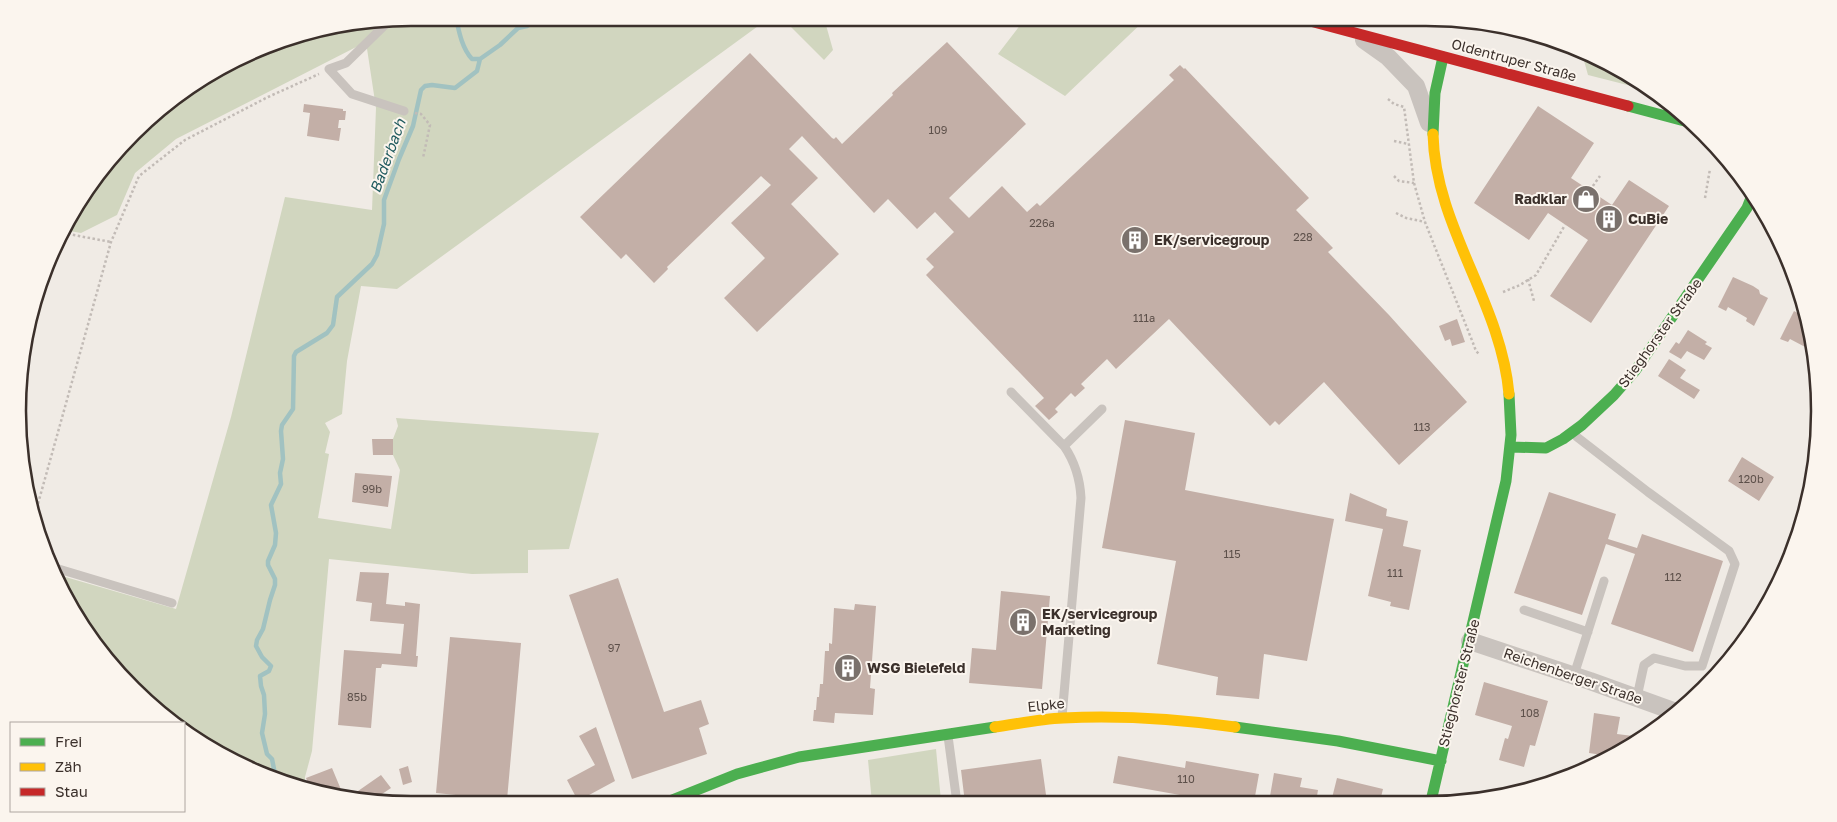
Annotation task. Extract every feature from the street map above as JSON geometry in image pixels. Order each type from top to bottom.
[{"type":"street","name":"Oldentruper Straße","points":[[1329,26],[1676,119]]},
{"type":"street","name":"Stieghorster Straße","points":[[1351,32],[1388,57],[1416,86],[1433,136]]},
{"type":"street","name":"Stieghorster Straße","points":[[1432,796],[1470,641],[1506,481],[1511,447],[1511,404],[1504,360],[1489,313],[1443,200],[1435,163],[1433,136],[1434,97],[1443,57]]},
{"type":"street","name":"Stieghorster Straße","points":[[1511,447],[1546,448],[1573,432],[1614,395],[1635,371],[1749,202]]},
{"type":"street","name":"Reichenberger Straße","points":[[1470,641],[1574,675],[1669,709]]},
{"type":"street","name":"Elpke","points":[[682,796],[737,774],[799,757],[1062,718],[1132,717],[1194,721],[1319,738],[1440,761]]},
{"type":"lane","points":[[382,27],[346,63],[329,70],[352,94],[404,111]]},
{"type":"lane","points":[[1011,392],[1064,446],[1076,468],[1080,483],[1081,498],[1062,718]]},
{"type":"lane","points":[[1064,446],[1102,409]]},
{"type":"lane","points":[[1573,432],[1648,492],[1729,551],[1735,564],[1702,666],[1685,666],[1654,658],[1644,665],[1637,697]]},
{"type":"lane","points":[[61,570],[172,603]]},
{"type":"lane","points":[[1574,675],[1604,580]]},
{"type":"lane","points":[[1524,610],[1588,632]]},
{"type":"lane","points":[[947,734],[955,796]]},
{"type":"path","points":[[38,505],[111,242],[139,176],[185,140],[268,96],[329,70]]},
{"type":"path","points":[[421,114],[430,124],[423,158]]},
{"type":"path","points":[[1394,141],[1408,144]]},
{"type":"path","points":[[1705,198],[1710,169]]},
{"type":"path","points":[[1394,176],[1399,181],[1414,183]]},
{"type":"path","points":[[1590,190],[1600,176]]},
{"type":"path","points":[[1396,213],[1406,218],[1425,222]]},
{"type":"path","points":[[1503,292],[1520,285],[1536,275],[1565,225]]},
{"type":"path","points":[[70,234],[111,242]]},
{"type":"path","points":[[1528,279],[1534,301]]},
{"type":"green space","points":[[411,26],[758,26],[397,289],[361,286],[347,361],[342,414],[325,423],[330,432],[325,453],[329,454],[318,518],[391,529],[400,470],[393,455],[393,439],[398,426],[396,418],[599,433],[569,549],[528,550],[528,573],[472,574],[329,559],[312,751],[305,781],[264,766],[219,744],[197,731],[157,700],[122,665],[106,645],[91,625],[64,577],[176,609],[231,417],[285,197],[372,210],[376,108],[366,42],[176,139],[135,173],[117,215],[81,233],[71,231],[91,197],[122,157],[157,122],[197,91],[241,66],[311,39],[361,30]]},
{"type":"green space","points":[[790,26],[826,26],[833,50],[824,60]]},
{"type":"green space","points":[[1019,26],[1139,26],[1065,96],[998,54]]},
{"type":"green space","points":[[1584,61],[1632,86],[1588,75]]},
{"type":"green space","points":[[936,749],[941,796],[871,796],[868,760]]},
{"type":"building","points":[[947,42],[1026,124],[949,198],[969,218],[1002,186],[1027,212],[1037,203],[1040,206],[1174,80],[1169,75],[1180,65],[1185,68],[1309,198],[1296,210],[1333,248],[1328,252],[1389,315],[1467,402],[1399,465],[1324,382],[1279,425],[1275,421],[1270,426],[1169,319],[1116,369],[1107,359],[1081,384],[1085,388],[1075,397],[1071,393],[1055,409],[1058,412],[1049,420],[1035,406],[1044,398],[926,275],[934,267],[926,259],[954,232],[935,212],[917,229],[888,199],[874,213],[802,136],[789,149],[818,178],[791,204],[839,254],[757,332],[724,298],[765,258],[731,223],[771,185],[761,176],[667,267],[668,269],[654,283],[626,254],[621,259],[580,217],[750,53],[832,138],[836,137],[842,144],[893,95],[892,93]]},
{"type":"building","points":[[304,104],[346,111],[345,120],[339,120],[338,128],[341,128],[339,141],[307,136],[310,113],[303,112]]},
{"type":"building","name":"CuBie","points":[[1538,106],[1594,143],[1571,178],[1612,205],[1629,180],[1669,206],[1591,323],[1550,296],[1588,240],[1548,213],[1529,240],[1474,203]]},
{"type":"building","points":[[1733,277],[1753,286],[1759,290],[1760,294],[1768,298],[1754,326],[1746,321],[1747,318],[1728,307],[1726,311],[1718,307]]},
{"type":"building","points":[[1794,311],[1799,314],[1805,347],[1790,339],[1788,342],[1780,339]]},
{"type":"building","points":[[1457,319],[1465,342],[1452,346],[1450,339],[1445,341],[1439,326]]},
{"type":"building","points":[[1688,330],[1707,342],[1705,344],[1712,348],[1704,360],[1687,351],[1681,359],[1669,352],[1676,342],[1679,344]]},
{"type":"building","points":[[1669,359],[1686,370],[1680,378],[1700,390],[1694,399],[1658,376]]},
{"type":"building","points":[[1125,420],[1195,433],[1185,490],[1334,519],[1307,661],[1264,654],[1259,699],[1216,695],[1218,677],[1157,664],[1176,561],[1102,548]]},
{"type":"building","points":[[372,439],[393,439],[393,455],[373,455]]},
{"type":"building","points":[[1742,457],[1774,477],[1759,501],[1728,481]]},
{"type":"building","points":[[355,473],[392,476],[388,507],[352,502]]},
{"type":"building","points":[[1549,492],[1616,514],[1608,539],[1637,548],[1642,534],[1723,561],[1693,652],[1611,624],[1635,554],[1606,544],[1582,615],[1514,593]]},
{"type":"building","points":[[1350,493],[1387,509],[1386,516],[1408,521],[1403,546],[1421,550],[1409,610],[1390,606],[1391,602],[1368,596],[1383,529],[1345,521]]},
{"type":"building","points":[[360,572],[389,573],[386,604],[405,606],[405,602],[420,604],[416,656],[418,656],[417,667],[382,664],[381,668],[376,668],[371,728],[338,725],[344,650],[401,654],[404,624],[370,621],[372,603],[356,601]]},
{"type":"building","points":[[618,578],[664,712],[701,700],[709,724],[699,728],[707,754],[632,779],[569,595]]},
{"type":"building","name":"EK/servicegroup Marketing","points":[[1001,591],[1050,596],[1042,689],[969,683],[972,648],[996,650]]},
{"type":"building","name":"WSG Bielefeld","points":[[855,604],[876,606],[870,688],[875,689],[873,715],[835,713],[834,723],[813,721],[820,684],[823,684],[825,651],[829,651],[829,643],[832,644],[834,608],[854,610]]},
{"type":"building","points":[[450,637],[521,643],[507,796],[466,796],[436,793]]},
{"type":"building","points":[[1484,682],[1548,701],[1535,746],[1530,745],[1524,767],[1499,760],[1505,738],[1508,739],[1512,726],[1475,715]]},
{"type":"building","points":[[1594,713],[1620,717],[1617,734],[1632,736],[1599,754],[1589,753]]},
{"type":"building","points":[[596,727],[615,781],[587,796],[575,796],[567,780],[595,765],[579,736]]},
{"type":"building","points":[[1118,756],[1185,768],[1186,761],[1259,774],[1255,796],[1180,796],[1113,783]]},
{"type":"building","points":[[1041,759],[1046,796],[964,796],[961,770]]},
{"type":"building","points":[[408,766],[412,782],[403,785],[399,769]]},
{"type":"building","points":[[332,768],[341,789],[311,783],[308,782],[306,778]]},
{"type":"building","points":[[1274,773],[1302,778],[1300,787],[1318,790],[1317,796],[1270,796]]},
{"type":"building","points":[[381,775],[391,788],[381,794],[357,791]]},
{"type":"building","points":[[1337,778],[1383,789],[1381,796],[1332,796]]},
{"type":"waterway","name":"Baderbach","points":[[458,26],[461,40],[472,59],[480,59]]},
{"type":"waterway","points":[[480,59],[500,45],[518,28],[527,26]]},
{"type":"waterway","name":"Baderbach","points":[[274,770],[272,759],[267,754],[262,733],[265,714],[260,676],[269,671],[271,666],[262,657],[256,646],[263,629],[275,585],[275,579],[268,565],[275,545],[276,533],[271,505],[281,484],[280,473],[283,459],[282,425],[293,409],[294,356],[296,352],[327,333],[333,325],[337,297],[372,264],[377,255],[384,224],[384,200],[413,126],[421,90],[425,86],[432,85],[455,88],[477,71],[480,59]]},
{"type":"traffic: fast","points":[[1433,134],[1435,93],[1443,57]]},
{"type":"traffic: fast","points":[[1628,106],[1676,119]]},
{"type":"traffic: fast","points":[[1511,447],[1546,448],[1563,439],[1582,425],[1614,395],[1635,371],[1749,202]]},
{"type":"traffic: fast","points":[[1432,796],[1506,481],[1511,435],[1509,394]]},
{"type":"traffic: fast","points":[[682,796],[737,774],[799,757],[995,727]]},
{"type":"traffic: fast","points":[[1235,727],[1338,741],[1441,761]]},
{"type":"traffic: slow","points":[[1433,134],[1437,168],[1445,201],[1494,328],[1504,360],[1509,394]]},
{"type":"traffic: slow","points":[[995,727],[1037,720],[1085,717],[1128,717],[1235,727]]},
{"type":"traffic: jam","points":[[1329,26],[1628,106]]},
{"type":"place","name":"Radklar","points":[[1586,199]]},
{"type":"place","name":"CuBie","points":[[1609,219]]},
{"type":"place","name":"EK/servicegroup","points":[[1135,240]]},
{"type":"place","name":"EK/servicegroup Marketing","points":[[1023,622]]},
{"type":"place","name":"WSG Bielefeld","points":[[848,668]]}]
